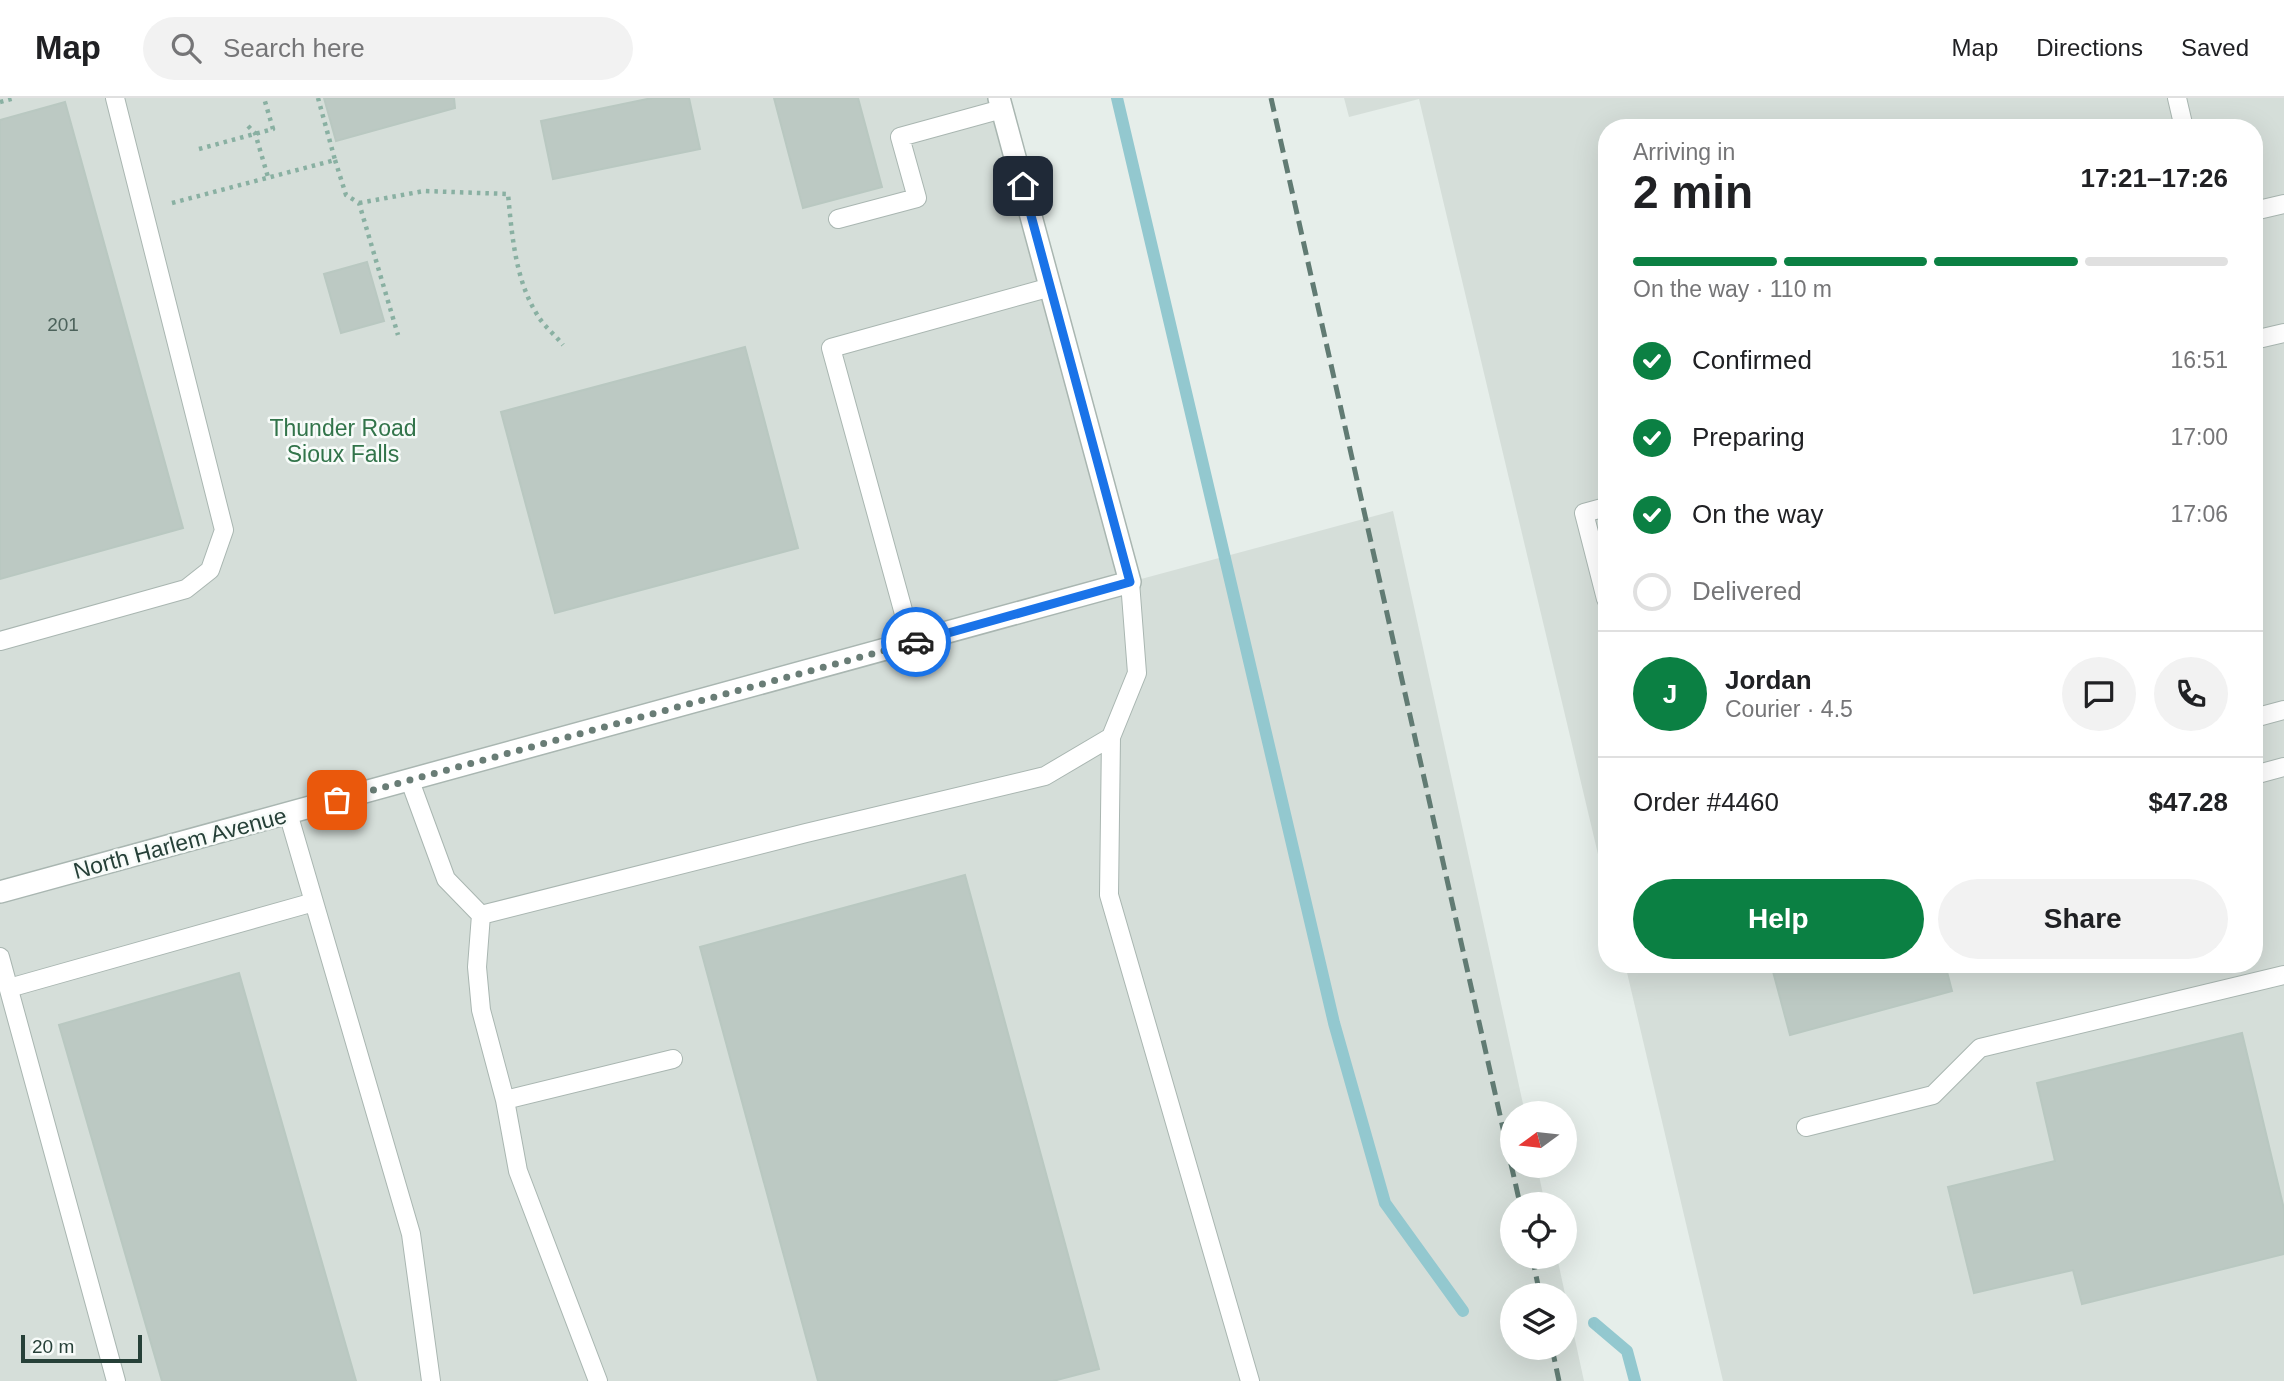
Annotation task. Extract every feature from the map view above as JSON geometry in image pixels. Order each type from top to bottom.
[{"type":"street","points":[[1001,104],[1130,582]]},
{"type":"street","name":"North Harlem Avenue","points":[[0,892],[410,782],[1130,582]]},
{"type":"lane","points":[[0,641],[186,589],[211,570],[224,530],[116,98]]},
{"type":"lane","points":[[2177,98],[2182,119]]},
{"type":"lane","points":[[838,219],[917,198],[900,136],[1001,104]]},
{"type":"lane","points":[[2263,209],[2284,204]]},
{"type":"lane","points":[[912,643],[831,348],[1051,287]]},
{"type":"lane","points":[[2263,338],[2284,332]]},
{"type":"lane","points":[[1598,509],[1584,513],[1598,568]]},
{"type":"lane","points":[[1130,582],[1137,673],[1111,737],[1109,895],[1250,1381]]},
{"type":"lane","points":[[2263,716],[2284,710]]},
{"type":"lane","points":[[481,915],[1045,776],[1111,737]]},
{"type":"lane","points":[[2263,773],[2284,767]]},
{"type":"lane","points":[[410,782],[446,879],[481,915],[477,967],[481,1010],[505,1100],[518,1171],[598,1381]]},
{"type":"lane","points":[[288,813],[411,1234],[431,1381]]},
{"type":"lane","points":[[9,988],[314,902]]},
{"type":"lane","points":[[0,957],[116,1381]]},
{"type":"lane","points":[[1806,1127],[1933,1095],[1980,1048],[2284,975]]},
{"type":"lane","points":[[505,1100],[673,1059]]},
{"type":"path","points":[[0,102],[15,98]]},
{"type":"path","points":[[199,149],[273,129],[264,98]]},
{"type":"path","points":[[318,98],[346,195],[359,203],[398,335]]},
{"type":"path","points":[[248,126],[255,134],[268,177]]},
{"type":"path","points":[[144,210],[335,160]]},
{"type":"path","points":[[359,203],[424,191],[508,194],[513,247],[522,279],[538,316],[564,345]]},
{"type":"shaded area","points":[[0,98],[999,98],[1130,582],[1393,511],[1522,1101],[1500,1101],[1500,1178],[1540,1178],[1542,1192],[1500,1192],[1500,1269],[1560,1269],[1563,1283],[1500,1283],[1500,1360],[1577,1360],[1577,1349],[1584,1381],[0,1381]]},
{"type":"shaded area","points":[[1344,98],[2284,98],[2284,1381],[1723,1381],[1627,973],[2263,973],[2263,119],[1598,119],[1598,854],[1419,99],[1349,117]]},
{"type":"building","points":[[324,98],[454,98],[455,108],[336,141]]},
{"type":"building","points":[[652,98],[689,98],[700,149],[553,179],[541,121]]},
{"type":"building","points":[[774,98],[858,98],[882,187],[803,208]]},
{"type":"building","points":[[65,102],[183,528],[0,579],[0,120]]},
{"type":"building","points":[[367,262],[384,321],[341,333],[324,274]]},
{"type":"building","points":[[745,347],[798,548],[555,613],[501,412]]},
{"type":"building","points":[[965,875],[1099,1369],[1053,1381],[818,1381],[700,947]]},
{"type":"building","points":[[239,973],[356,1381],[162,1381],[59,1025]]},
{"type":"building","points":[[1773,973],[1947,973],[1952,991],[1790,1035]]},
{"type":"building","points":[[2242,1033],[2284,1209],[2284,1254],[2082,1304],[2073,1270],[1974,1293],[1948,1187],[2055,1161],[2037,1083]]},
{"type":"waterway","points":[[1117,98],[1334,1023],[1385,1203],[1463,1311]]},
{"type":"waterway","points":[[1594,1323],[1627,1351],[1635,1381]]},
{"type":"railway","points":[[1271,98],[1517,1192]]},
{"type":"railway","points":[[1535,1269],[1538,1283]]},
{"type":"railway","points":[[1555,1360],[1559,1381]]},
{"type":"way so far","points":[[337,800],[916,642]]},
{"type":"route","points":[[916,642],[1130,582],[1023,186]]},
{"type":"park label","name":"Thunder Road Sioux Falls","points":[[343,441]]}]
